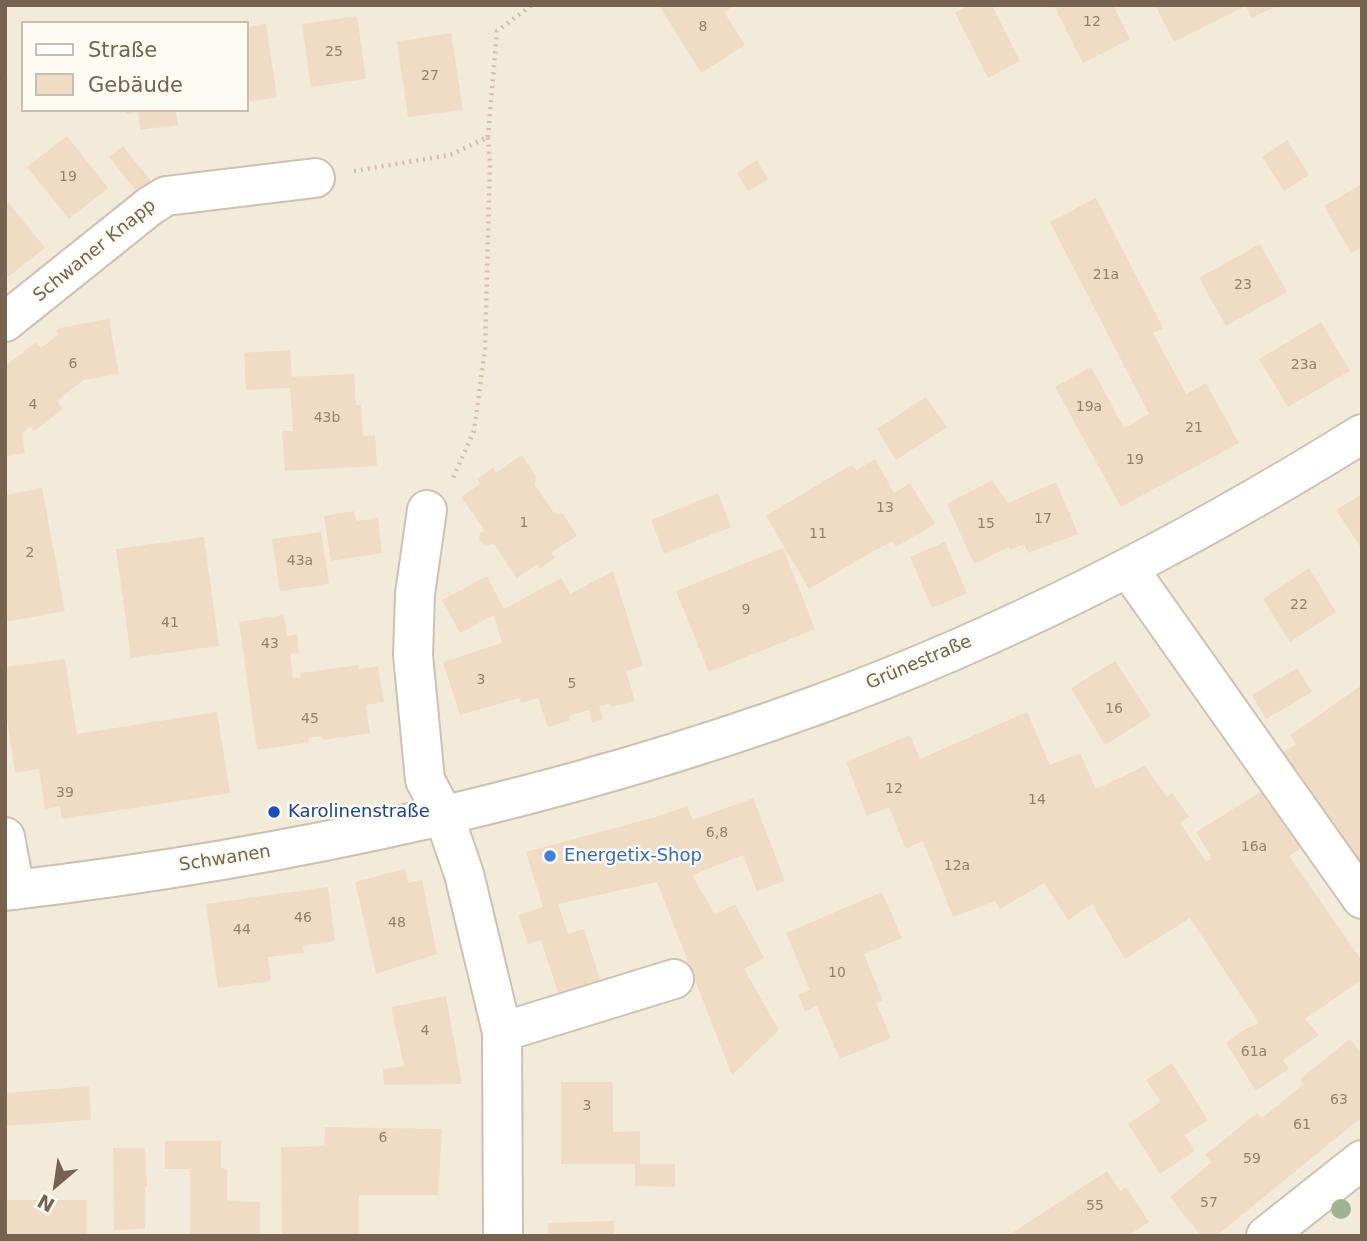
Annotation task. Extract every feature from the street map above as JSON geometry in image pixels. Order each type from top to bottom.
[{"type":"street","name":"Schwaner Knapp","points":[[5,322],[166,196],[315,178]]},
{"type":"street","name":"Grünestraße","points":[[444,816],[524,797],[642,762],[817,705],[996,630],[1128,568],[1317,463],[1362,434]]},
{"type":"street","points":[[427,510],[415,594],[413,655],[425,780],[444,816],[464,874],[502,1032],[503,1236]]},
{"type":"street","points":[[1128,568],[1362,899]]},
{"type":"street","name":"Schwanen","points":[[10,891],[255,855],[444,816]]},
{"type":"street","points":[[5,837],[10,891]]},
{"type":"street","points":[[502,1032],[674,979]]},
{"type":"street","points":[[1266,1236],[1362,1160]]},
{"type":"path","points":[[427,510],[443,497],[474,431],[485,349],[490,176],[488,137],[497,31],[532,5]]},
{"type":"path","points":[[315,178],[450,155],[488,137]]},
{"type":"shaded area","points":[[5,5],[1362,5],[1362,1236],[5,1236],[5,77],[8,73],[5,66]]},
{"type":"building","points":[[659,5],[735,5],[724,12],[745,45],[701,73]]},
{"type":"building","points":[[969,5],[992,5],[1020,61],[988,78],[955,13]]},
{"type":"building","points":[[1054,5],[1113,5],[1130,39],[1083,63]]},
{"type":"building","points":[[1155,5],[1278,5],[1252,18],[1246,6],[1174,42]]},
{"type":"building","points":[[357,16],[366,79],[311,87],[302,24]]},
{"type":"building","points":[[266,24],[277,97],[248,102],[248,27]]},
{"type":"building","points":[[451,33],[463,110],[408,117],[397,42]]},
{"type":"building","points":[[138,112],[176,112],[178,125],[140,130]]},
{"type":"building","points":[[67,136],[108,188],[69,219],[27,167]]},
{"type":"building","points":[[1287,140],[1309,175],[1284,191],[1262,157]]},
{"type":"building","points":[[123,146],[153,184],[139,195],[109,157]]},
{"type":"building","points":[[757,160],[768,179],[748,191],[737,173]]},
{"type":"building","points":[[1362,184],[1362,247],[1351,253],[1324,206]]},
{"type":"building","points":[[1096,198],[1163,328],[1153,333],[1186,394],[1206,383],[1239,443],[1121,507],[1055,387],[1091,367],[1124,428],[1149,414],[1050,222]]},
{"type":"building","points":[[9,203],[45,248],[5,279],[5,206]]},
{"type":"building","points":[[1260,244],[1287,292],[1226,326],[1199,278]]},
{"type":"building","points":[[109,319],[119,374],[83,380],[57,401],[63,409],[34,431],[30,426],[22,433],[25,453],[5,456],[5,366],[36,342],[41,348],[59,334],[56,331],[60,328]]},
{"type":"building","points":[[1321,322],[1350,371],[1288,407],[1259,359]]},
{"type":"building","points":[[290,350],[292,377],[354,374],[356,405],[361,405],[363,436],[375,435],[377,466],[285,471],[282,431],[293,431],[290,388],[246,390],[244,353]]},
{"type":"building","points":[[926,397],[947,427],[896,460],[877,429]]},
{"type":"building","points":[[522,455],[536,477],[535,485],[554,513],[563,514],[577,536],[551,553],[555,558],[540,569],[537,564],[517,578],[494,544],[485,546],[479,538],[480,533],[485,531],[461,497],[480,484],[477,479],[493,468],[496,473]]},
{"type":"building","points":[[875,459],[894,493],[910,483],[935,524],[896,547],[893,541],[809,589],[766,516],[851,465],[857,470]]},
{"type":"building","points":[[992,480],[1008,503],[1056,482],[1078,534],[1028,553],[1024,544],[1010,550],[1009,547],[974,564],[947,504]]},
{"type":"building","points":[[42,488],[65,611],[5,622],[5,495]]},
{"type":"building","points":[[718,493],[731,527],[664,554],[651,520]]},
{"type":"building","points":[[1362,494],[1362,549],[1336,510]]},
{"type":"building","points":[[354,511],[356,521],[378,518],[382,553],[331,561],[324,516]]},
{"type":"building","points":[[321,532],[329,584],[280,591],[272,539]]},
{"type":"building","points":[[204,537],[219,646],[131,658],[116,549]]},
{"type":"building","points":[[945,542],[967,593],[932,608],[910,557]]},
{"type":"building","points":[[783,548],[815,629],[709,672],[676,591]]},
{"type":"building","points":[[1309,568],[1336,612],[1290,642],[1263,599]]},
{"type":"building","points":[[613,571],[643,666],[626,671],[635,701],[611,707],[610,704],[599,706],[603,719],[592,723],[589,710],[569,716],[571,720],[548,727],[538,698],[521,703],[519,698],[460,715],[443,662],[502,643],[494,615],[460,633],[442,600],[487,576],[504,609],[561,578],[570,594]]},
{"type":"building","points":[[284,615],[287,636],[297,634],[299,653],[290,654],[293,678],[301,677],[300,673],[359,665],[359,669],[378,666],[384,702],[366,705],[370,733],[323,740],[322,736],[308,738],[309,742],[257,750],[239,622]]},
{"type":"building","points":[[65,659],[77,734],[217,712],[230,793],[62,819],[60,806],[45,809],[39,769],[15,773],[5,706],[5,667]]},
{"type":"building","points":[[1115,661],[1151,716],[1105,745],[1071,688]]},
{"type":"building","points":[[1297,668],[1312,692],[1266,719],[1252,695]]},
{"type":"building","points":[[1362,685],[1362,881],[1281,754],[1296,744],[1290,735]]},
{"type":"building","points":[[1027,712],[1050,765],[1080,753],[1096,789],[1145,766],[1167,797],[1172,793],[1189,817],[1180,823],[1206,862],[1212,858],[1196,832],[1272,785],[1311,841],[1289,856],[1362,961],[1362,980],[1305,1019],[1319,1035],[1283,1060],[1289,1069],[1256,1091],[1226,1043],[1259,1023],[1190,918],[1125,959],[1092,904],[1068,920],[1044,883],[1000,909],[995,901],[953,917],[923,841],[906,849],[889,807],[867,816],[846,762],[910,735],[920,759]]},
{"type":"building","points":[[753,798],[785,881],[757,891],[743,855],[692,875],[715,915],[735,904],[764,958],[744,969],[779,1030],[732,1075],[657,882],[558,904],[568,934],[584,929],[604,992],[562,1005],[541,940],[528,944],[518,915],[543,907],[526,852],[687,806],[693,820]]},
{"type":"building","points":[[405,869],[408,883],[422,880],[437,954],[376,974],[355,882]]},
{"type":"building","points":[[328,887],[335,941],[303,946],[304,953],[268,957],[271,981],[218,988],[206,904]]},
{"type":"building","points":[[882,892],[902,938],[864,954],[883,1001],[876,1003],[891,1038],[840,1059],[817,1006],[805,1011],[798,995],[810,990],[786,933]]},
{"type":"building","points":[[446,996],[462,1084],[384,1085],[383,1069],[404,1066],[391,1007]]},
{"type":"building","points":[[1350,1039],[1362,1054],[1362,1117],[1216,1236],[1201,1236],[1170,1197],[1212,1162],[1205,1155],[1257,1113],[1262,1118],[1304,1084],[1300,1079]]},
{"type":"building","points":[[1172,1063],[1208,1120],[1185,1135],[1195,1151],[1160,1174],[1128,1124],[1161,1102],[1146,1080]]},
{"type":"building","points":[[561,1082],[613,1082],[613,1132],[640,1131],[640,1164],[675,1164],[675,1187],[635,1186],[635,1164],[561,1164]]},
{"type":"building","points":[[89,1086],[91,1120],[5,1126],[5,1093]]},
{"type":"building","points":[[325,1127],[442,1129],[438,1195],[359,1195],[359,1236],[282,1236],[281,1147],[324,1146]]},
{"type":"building","points":[[165,1141],[221,1141],[221,1168],[227,1169],[227,1201],[260,1202],[260,1236],[190,1236],[190,1169],[165,1169]]},
{"type":"building","points":[[113,1148],[145,1148],[145,1229],[114,1230]]},
{"type":"building","points":[[1107,1171],[1120,1191],[1126,1187],[1149,1222],[1127,1236],[1014,1236],[1012,1233]]},
{"type":"building","points":[[5,1200],[87,1200],[87,1236],[5,1236]]},
{"type":"building","points":[[614,1221],[614,1236],[548,1236],[548,1223]]},
{"type":"place","name":"Karolinenstraße","points":[[274,812]]},
{"type":"place","name":"Energetix-Shop","points":[[550,856]]}]
